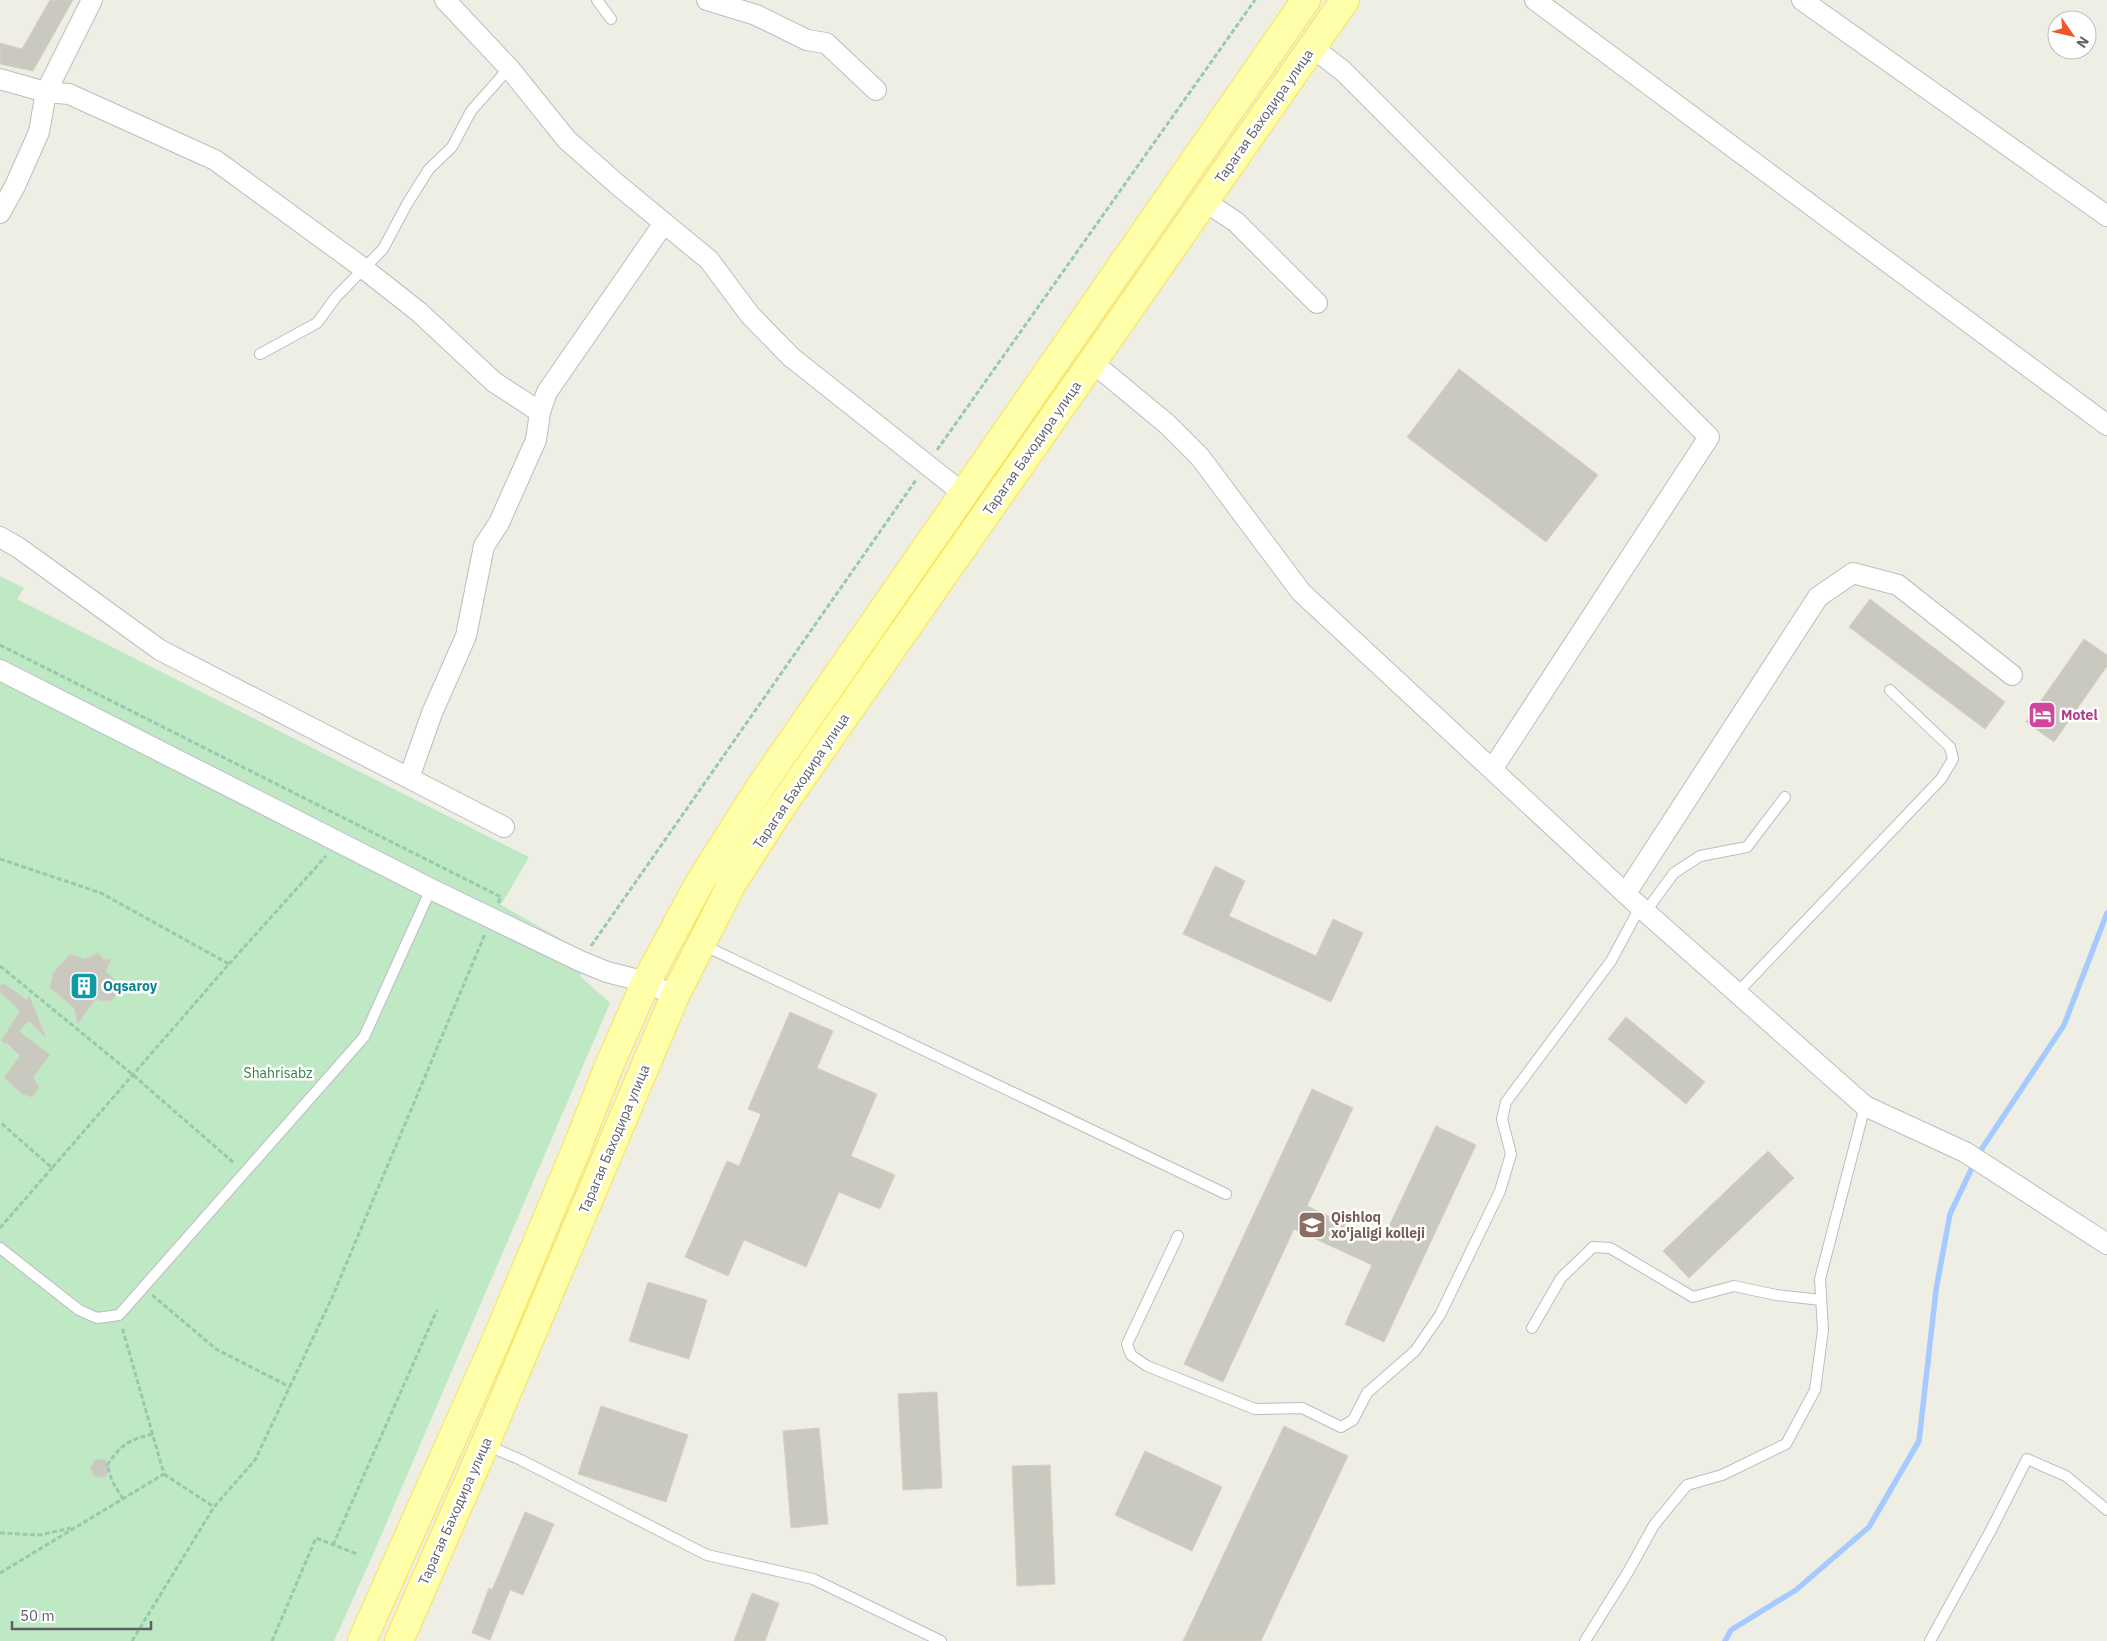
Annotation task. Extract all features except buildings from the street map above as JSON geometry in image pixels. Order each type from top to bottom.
[{"type":"main road","name":"Тарагая Баходира улица","points":[[362,1641],[494,1343],[576,1150],[609,1066],[646,982],[700,882],[761,786],[1306,0]]},
{"type":"main road","name":"Тарагая Баходира улица","points":[[399,1641],[485,1444],[675,996],[731,885],[782,806],[1345,0]]},
{"type":"street","points":[[0,213],[15,186],[39,132],[46,92],[92,0]]},
{"type":"street","points":[[444,0],[509,68],[567,140],[709,260],[750,316],[791,356],[964,494]]},
{"type":"street","points":[[707,0],[756,15],[807,40],[826,43],[876,90]]},
{"type":"street","points":[[1535,0],[2107,425]]},
{"type":"street","points":[[1802,0],[2107,216]]},
{"type":"street","points":[[1312,47],[1343,71],[1709,437],[1492,768]]},
{"type":"street","points":[[0,79],[46,92],[69,94],[215,160],[363,268],[419,312],[494,382],[540,412]]},
{"type":"street","points":[[1204,201],[1236,222],[1316,303]]},
{"type":"street","points":[[409,778],[432,714],[466,636],[484,546],[499,524],[536,440],[540,412],[547,392],[664,223]]},
{"type":"street","points":[[1092,362],[1167,424],[1200,457],[1301,592],[1643,909],[1865,1106],[1966,1152],[2107,1244]]},
{"type":"street","points":[[0,537],[19,548],[160,650],[504,827]]},
{"type":"street","points":[[1626,893],[1818,597],[1853,573],[1898,585],[2012,675]]},
{"type":"street","points":[[0,670],[337,843],[580,961],[607,972],[646,982],[675,996]]},
{"type":"lane","points":[[597,0],[611,19]]},
{"type":"lane","points":[[260,354],[316,323],[336,297],[383,249],[406,204],[430,169],[452,146],[471,112],[509,68]]},
{"type":"lane","points":[[1737,993],[1941,779],[1953,759],[1950,747],[1890,690]]},
{"type":"lane","points":[[1178,1236],[1127,1344],[1131,1355],[1147,1366],[1255,1409],[1302,1408],[1341,1427],[1353,1420],[1367,1393],[1415,1351],[1440,1315],[1500,1191],[1511,1154],[1502,1119],[1506,1102],[1611,961],[1643,909],[1674,873],[1700,856],[1747,846],[1785,797]]},
{"type":"lane","points":[[0,1248],[79,1310],[97,1318],[119,1315],[364,1037],[431,889]]},
{"type":"lane","points":[[700,944],[1226,1194]]},
{"type":"lane","points":[[1585,1641],[1628,1572],[1654,1525],[1687,1486],[1722,1475],[1786,1444],[1815,1390],[1823,1330],[1820,1280],[1865,1106]]},
{"type":"lane","points":[[1532,1328],[1561,1278],[1593,1247],[1610,1248],[1694,1297],[1734,1286],[1776,1295],[1821,1300]]},
{"type":"lane","points":[[485,1444],[521,1460],[707,1555],[813,1579],[941,1641]]},
{"type":"lane","points":[[1930,1641],[1991,1530],[2027,1459],[2066,1476],[2107,1510]]},
{"type":"path","points":[[0,645],[501,897],[334,1291],[255,1460],[214,1507],[132,1641]]},
{"type":"path","points":[[0,1228],[132,1074],[337,843]]},
{"type":"path","points":[[0,859],[101,893],[229,964]]},
{"type":"path","points":[[0,966],[132,1074],[244,1172]]},
{"type":"path","points":[[0,1122],[52,1168]]},
{"type":"path","points":[[143,1288],[216,1349],[290,1387]]},
{"type":"path","points":[[333,1545],[437,1310]]},
{"type":"path","points":[[119,1315],[164,1474],[214,1507]]},
{"type":"path","points":[[123,1499],[112,1481],[107,1465],[116,1452],[131,1439],[153,1434]]},
{"type":"path","points":[[0,1573],[164,1474]]},
{"type":"path","points":[[0,1533],[40,1535],[75,1527]]},
{"type":"path","points":[[272,1641],[316,1538],[357,1554]]},
{"type":"green space","name":"Shahrisabz","points":[[0,576],[24,588],[17,599],[529,857],[501,905],[591,956],[580,976],[610,1003],[334,1641],[0,1641]]},
{"type":"waterway","points":[[1725,1641],[1731,1630],[1796,1590],[1869,1527],[1919,1441],[1936,1290],[1950,1214],[1979,1153],[2064,1025],[2107,913]]},
{"type":"place","name":"Motel","points":[[2042,715]]},
{"type":"place","name":"Oqsaroy","points":[[84,986]]},
{"type":"place","name":"Qishloq xo'jaligi kolleji","points":[[1312,1225]]}]
